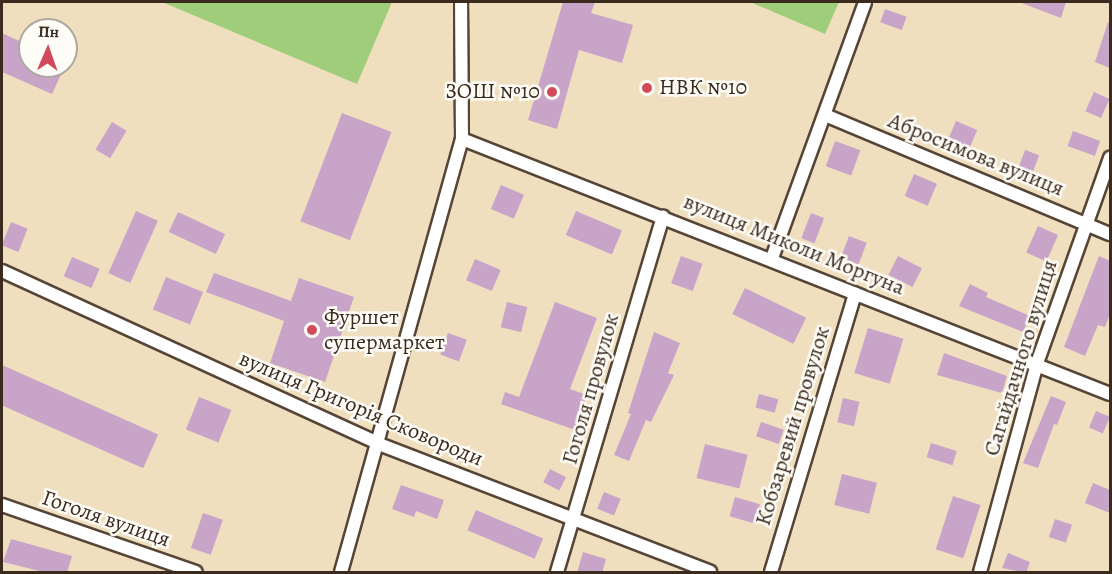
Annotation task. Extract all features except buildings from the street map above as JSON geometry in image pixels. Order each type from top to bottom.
[{"type":"street","points":[[341,573],[379,444],[462,139],[460,2]]},
{"type":"street","points":[[771,258],[865,2]]},
{"type":"street","name":"Абросимова вулиця","points":[[825,115],[1110,234]]},
{"type":"street","name":"вулиця Миколи Моргуна","points":[[462,139],[771,258],[1110,394]]},
{"type":"street","name":"Сагайдачного вулиця","points":[[980,573],[1037,363],[1110,158]]},
{"type":"street","name":"Гоголя провулок","points":[[557,573],[663,216]]},
{"type":"street","name":"вулиця Григорія Сковороди","points":[[2,271],[379,444],[710,573]]},
{"type":"street","name":"Кобзаревий провулок","points":[[771,573],[855,292]]},
{"type":"street","name":"Гоголя вулиця","points":[[2,505],[196,573]]},
{"type":"green space","points":[[162,2],[392,2],[357,84]]},
{"type":"green space","points":[[750,2],[839,2],[825,34]]},
{"type":"place","name":"НВК №10","points":[[647,88]]},
{"type":"place","name":"ЗОШ №10","points":[[552,92]]},
{"type":"place","name":"Фуршет супермаркет","points":[[312,330]]}]
